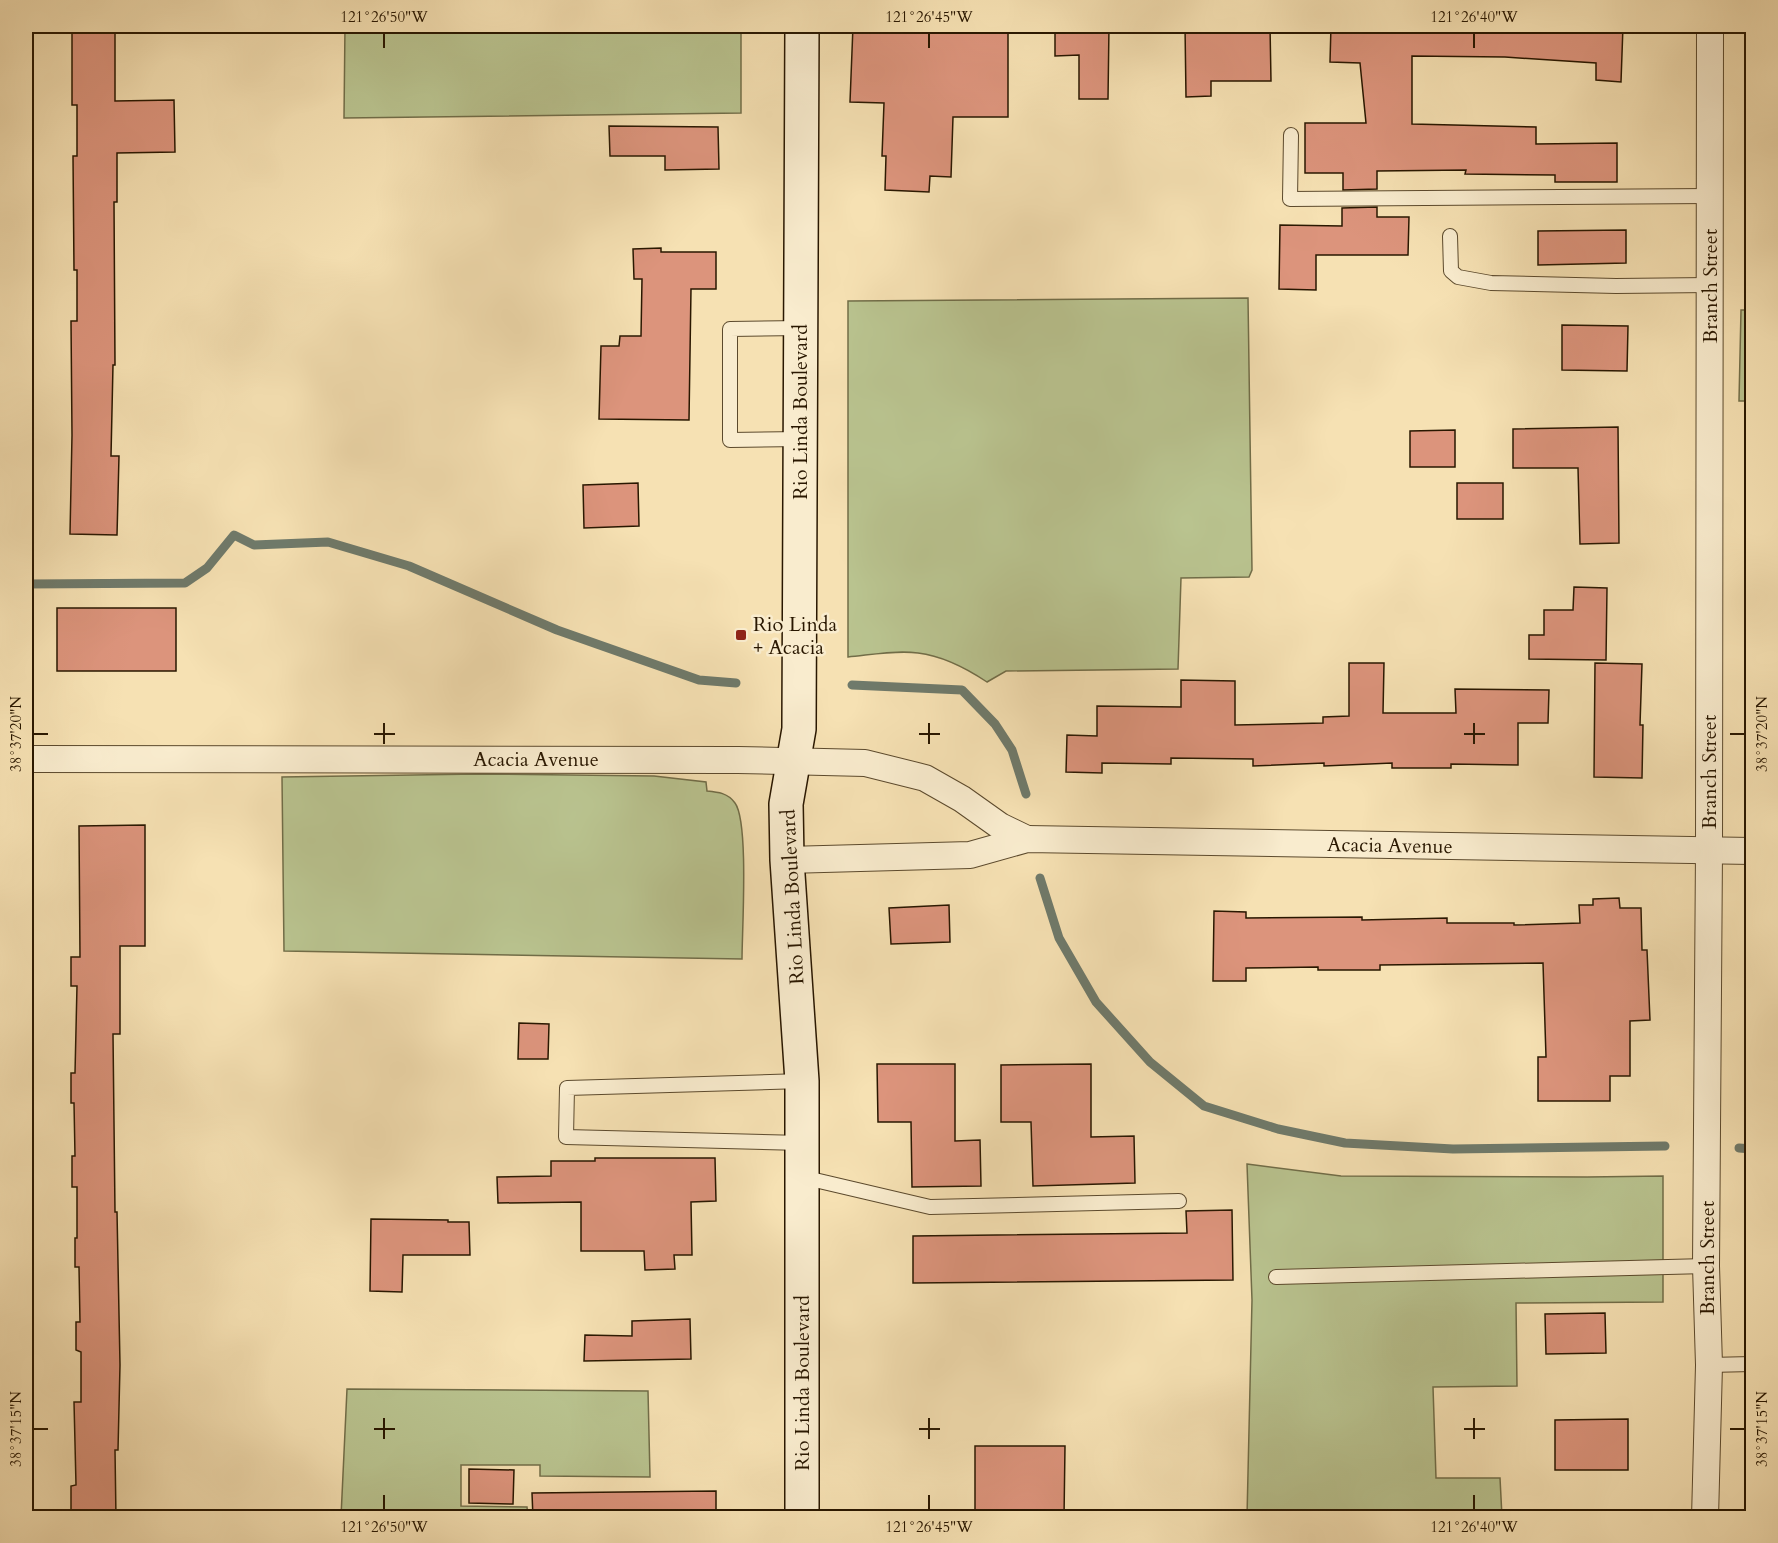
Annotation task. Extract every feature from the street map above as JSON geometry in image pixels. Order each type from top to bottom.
[{"type":"main road","name":"Rio Linda Boulevard","points":[[802,26],[799,729],[786,804],[787,860],[802,1081],[802,1518]]},
{"type":"street","name":"Branch Street","points":[[1705,1518],[1709,1365],[1706,1266],[1710,26]]},
{"type":"street","name":"Acacia Avenue","points":[[26,759],[299,758],[865,763],[925,778],[962,799],[1000,826],[1027,839]]},
{"type":"street","name":"Acacia Avenue","points":[[787,860],[970,855],[1027,839],[1752,851]]},
{"type":"lane","points":[[1291,135],[1290,199],[1710,196]]},
{"type":"lane","points":[[1450,236],[1451,271],[1458,277],[1491,283],[1616,286],[1710,285]]},
{"type":"lane","points":[[801,328],[730,329],[730,440],[801,439]]},
{"type":"lane","points":[[802,1081],[567,1088],[566,1137],[802,1143]]},
{"type":"lane","points":[[802,1177],[930,1207],[1179,1201]]},
{"type":"lane","points":[[1276,1277],[1706,1266]]},
{"type":"lane","points":[[1709,1365],[1752,1364]]},
{"type":"green space","points":[[345,26],[741,26],[741,113],[344,118]]},
{"type":"green space","points":[[1248,298],[1252,570],[1249,577],[1181,578],[1178,669],[1006,671],[987,682],[954,663],[918,653],[900,652],[848,657],[848,301]]},
{"type":"green space","points":[[1741,310],[1752,310],[1752,401],[1739,401]]},
{"type":"green space","points":[[478,774],[654,776],[706,782],[707,791],[729,797],[735,803],[742,831],[744,878],[742,959],[284,951],[282,777]]},
{"type":"green space","points":[[1247,1164],[1341,1176],[1663,1176],[1663,1302],[1516,1303],[1517,1386],[1433,1387],[1436,1478],[1500,1478],[1502,1517],[1247,1517],[1252,1300]]},
{"type":"green space","points":[[347,1389],[648,1391],[650,1477],[540,1476],[540,1465],[461,1465],[461,1506],[527,1507],[528,1517],[341,1517]]},
{"type":"building","points":[[72,26],[115,26],[115,101],[174,100],[175,152],[117,153],[117,202],[114,202],[115,365],[113,365],[111,456],[119,456],[117,535],[70,534],[71,321],[77,321],[73,156],[77,156],[77,105],[72,105]]},
{"type":"building","points":[[853,26],[1008,26],[1008,117],[953,117],[951,177],[930,176],[929,192],[885,190],[886,156],[882,156],[884,103],[850,102]]},
{"type":"building","points":[[1055,26],[1109,26],[1108,99],[1079,99],[1079,55],[1055,56]]},
{"type":"building","points":[[1185,26],[1270,26],[1271,81],[1211,81],[1211,96],[1186,97]]},
{"type":"building","points":[[1331,26],[1623,26],[1621,82],[1596,80],[1596,63],[1505,57],[1412,56],[1412,124],[1536,127],[1536,144],[1617,143],[1617,182],[1555,182],[1555,175],[1465,174],[1466,170],[1377,171],[1377,189],[1343,190],[1343,173],[1305,173],[1305,123],[1366,123],[1360,63],[1330,62]]},
{"type":"building","points":[[609,126],[718,127],[719,169],[665,170],[665,156],[610,156]]},
{"type":"building","points":[[1377,207],[1377,217],[1409,217],[1408,255],[1316,255],[1316,290],[1279,289],[1280,225],[1342,226],[1342,208]]},
{"type":"building","points":[[1626,230],[1626,263],[1538,265],[1538,231]]},
{"type":"building","points":[[661,248],[661,252],[716,252],[716,289],[691,289],[689,420],[599,419],[601,346],[619,346],[620,336],[641,336],[642,279],[634,279],[633,249]]},
{"type":"building","points":[[1562,325],[1628,326],[1627,371],[1562,370]]},
{"type":"building","points":[[1618,427],[1619,543],[1580,544],[1578,468],[1513,468],[1513,429]]},
{"type":"building","points":[[1455,430],[1455,467],[1410,467],[1410,431]]},
{"type":"building","points":[[638,483],[639,526],[584,528],[583,485]]},
{"type":"building","points":[[1457,483],[1503,483],[1503,519],[1457,519]]},
{"type":"building","points":[[1574,587],[1607,588],[1606,660],[1529,659],[1529,635],[1544,635],[1544,610],[1573,610]]},
{"type":"building","points":[[57,608],[176,608],[176,671],[57,671]]},
{"type":"building","points":[[1349,663],[1384,663],[1383,713],[1456,713],[1455,689],[1549,690],[1548,723],[1518,723],[1518,765],[1451,764],[1451,768],[1392,768],[1392,763],[1253,766],[1253,759],[1171,758],[1171,764],[1102,763],[1102,773],[1066,772],[1067,735],[1097,736],[1097,706],[1181,707],[1181,680],[1235,681],[1235,725],[1323,723],[1323,717],[1349,716]]},
{"type":"building","points":[[1595,663],[1642,664],[1640,725],[1643,725],[1642,778],[1594,777]]},
{"type":"building","points":[[145,825],[145,946],[120,946],[120,1034],[113,1034],[120,1365],[118,1450],[115,1450],[116,1518],[75,1518],[75,1514],[71,1514],[71,1486],[76,1485],[74,1402],[81,1402],[81,1352],[76,1350],[76,1322],[80,1322],[79,1267],[75,1267],[77,1187],[72,1187],[72,1156],[75,1156],[74,1103],[71,1103],[71,1073],[75,1073],[77,986],[71,986],[71,957],[80,957],[79,826]]},
{"type":"building","points":[[1619,898],[1620,908],[1641,908],[1642,950],[1647,950],[1650,1020],[1630,1021],[1630,1076],[1610,1076],[1610,1101],[1538,1101],[1538,1057],[1546,1057],[1543,963],[1380,965],[1380,970],[1318,970],[1318,967],[1246,968],[1246,981],[1213,981],[1214,911],[1246,912],[1246,918],[1362,917],[1362,920],[1447,918],[1447,923],[1514,923],[1514,925],[1580,923],[1579,905],[1593,905],[1593,899]]},
{"type":"building","points":[[949,905],[950,942],[891,944],[889,908]]},
{"type":"building","points":[[519,1023],[549,1024],[548,1059],[518,1059]]},
{"type":"building","points":[[877,1064],[955,1064],[955,1141],[980,1140],[981,1186],[912,1187],[911,1122],[878,1122]]},
{"type":"building","points":[[1091,1064],[1091,1137],[1134,1136],[1135,1183],[1033,1186],[1031,1122],[1001,1122],[1001,1065]]},
{"type":"building","points":[[595,1158],[715,1158],[716,1201],[691,1202],[692,1255],[674,1255],[675,1269],[645,1270],[644,1251],[581,1251],[581,1202],[498,1203],[497,1177],[551,1176],[551,1161],[595,1161]]},
{"type":"building","points":[[1232,1210],[1233,1280],[913,1283],[913,1236],[1187,1233],[1186,1211]]},
{"type":"building","points":[[371,1219],[469,1222],[470,1255],[403,1255],[402,1292],[370,1291]]},
{"type":"building","points":[[1605,1313],[1606,1353],[1546,1354],[1545,1314]]},
{"type":"building","points":[[690,1319],[691,1359],[584,1361],[585,1335],[632,1336],[632,1321]]},
{"type":"building","points":[[1628,1419],[1628,1470],[1555,1470],[1555,1420]]},
{"type":"building","points":[[975,1446],[1065,1446],[1064,1518],[975,1518]]},
{"type":"building","points":[[469,1469],[514,1470],[513,1504],[469,1503]]},
{"type":"building","points":[[716,1491],[716,1518],[533,1518],[532,1493]]},
{"type":"waterway","points":[[26,584],[185,583],[207,568],[234,535],[254,545],[328,542],[409,566],[557,630],[699,680],[736,683]]},
{"type":"waterway","points":[[852,685],[962,690],[995,724],[1012,750],[1026,794]]},
{"type":"waterway","points":[[1040,878],[1059,938],[1096,1002],[1150,1062],[1204,1106],[1278,1129],[1345,1143],[1453,1149],[1665,1146]]},
{"type":"waterway","points":[[1739,1148],[1752,1149]]},
{"type":"place","name":"Rio Linda + Acacia","points":[[741,635]]}]
